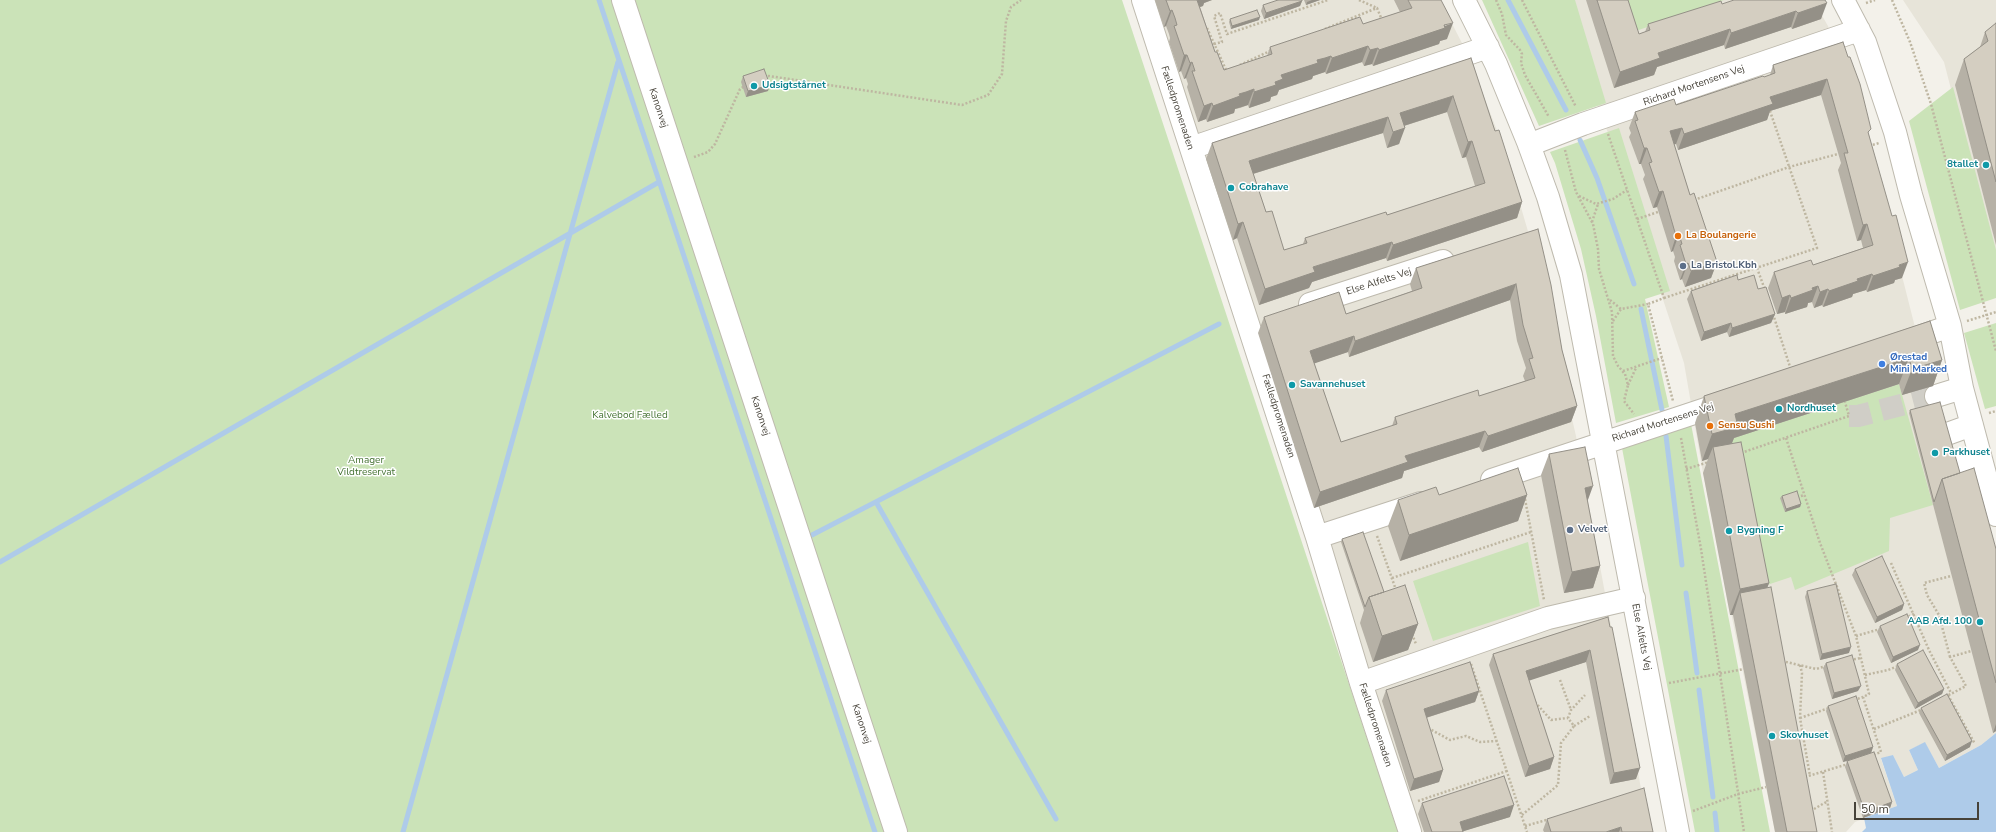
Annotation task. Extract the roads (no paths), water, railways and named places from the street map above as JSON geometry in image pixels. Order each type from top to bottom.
[{"type":"street","name":"Kanonvej","points":[[623,0],[896,832]]},
{"type":"street","name":"Fælledpromenaden","points":[[1143,0],[1318,537],[1361,683],[1410,832]]},
{"type":"street","name":"Else Alfelts Vej","points":[[1464,0],[1488,47],[1529,145],[1548,228],[1577,303],[1676,823]]},
{"type":"street","points":[[1843,0],[1865,42],[1895,132],[1911,195],[1950,326],[1962,388],[1996,515]]},
{"type":"street","name":"Richard Mortensens Vej","points":[[1529,145],[1583,124],[1859,30]]},
{"type":"street","points":[[1190,148],[1488,47]]},
{"type":"street","name":"Else Alfelts Vej","points":[[1293,310],[1465,254]]},
{"type":"street","points":[[1248,324],[1270,317]]},
{"type":"street","points":[[1884,349],[1950,326]]},
{"type":"street","points":[[1936,396],[1962,388]]},
{"type":"street","name":"Richard Mortensens Vej","points":[[1604,442],[1743,397]]},
{"type":"street","points":[[1947,434],[1972,424]]},
{"type":"street","points":[[1475,485],[1604,442]]},
{"type":"street","points":[[1955,463],[1980,457]]},
{"type":"street","points":[[1318,537],[1438,498]]},
{"type":"street","points":[[1361,683],[1548,618],[1634,598]]},
{"type":"water","points":[[1996,733],[1996,832],[1862,832],[1866,828],[1864,818],[1897,806],[1881,758],[1893,755],[1904,777],[1918,770],[1909,750],[1925,742],[1939,768],[1981,745]]},
{"type":"waterway","points":[[599,0],[875,832]]},
{"type":"waterway","points":[[1508,0],[1566,110]]},
{"type":"waterway","points":[[403,832],[618,62]]},
{"type":"waterway","points":[[1580,140],[1597,178],[1634,284]]},
{"type":"waterway","points":[[0,562],[659,182]]},
{"type":"waterway","points":[[1641,309],[1662,410]]},
{"type":"waterway","points":[[812,535],[1219,324]]},
{"type":"waterway","points":[[1666,436],[1682,565]]},
{"type":"waterway","points":[[876,502],[1056,819]]},
{"type":"waterway","points":[[1686,593],[1697,673]]},
{"type":"waterway","points":[[1699,690],[1713,797]]},
{"type":"waterway","points":[[1715,813],[1717,832]]},
{"type":"tunnel","points":[[1849,416],[1858,416],[1936,396]]},
{"type":"place","name":"Udsigtstårnet","points":[[754,86]]},
{"type":"place","name":"8tallet","points":[[1986,165]]},
{"type":"place","name":"Cobrahave","points":[[1231,188]]},
{"type":"place","name":"La Boulangerie","points":[[1678,236]]},
{"type":"place","name":"La Bristol.Kbh","points":[[1683,266]]},
{"type":"place","name":"Ørestad Mini Marked","points":[[1882,364]]},
{"type":"place","name":"Savannehuset","points":[[1292,385]]},
{"type":"place","name":"Nordhuset","points":[[1779,409]]},
{"type":"place","name":"Sensu Sushi","points":[[1710,426]]},
{"type":"place","name":"Parkhuset","points":[[1935,453]]},
{"type":"place","name":"Velvet","points":[[1570,530]]},
{"type":"place","name":"Bygning F","points":[[1729,531]]},
{"type":"place","name":"AAB Afd. 100","points":[[1980,622]]},
{"type":"place","name":"Skovhuset","points":[[1772,736]]},
{"type":"park label","name":"Kalvebod Fælled","points":[[630,416]]},
{"type":"park label","name":"Amager Vildtreservat","points":[[366,466]]}]
